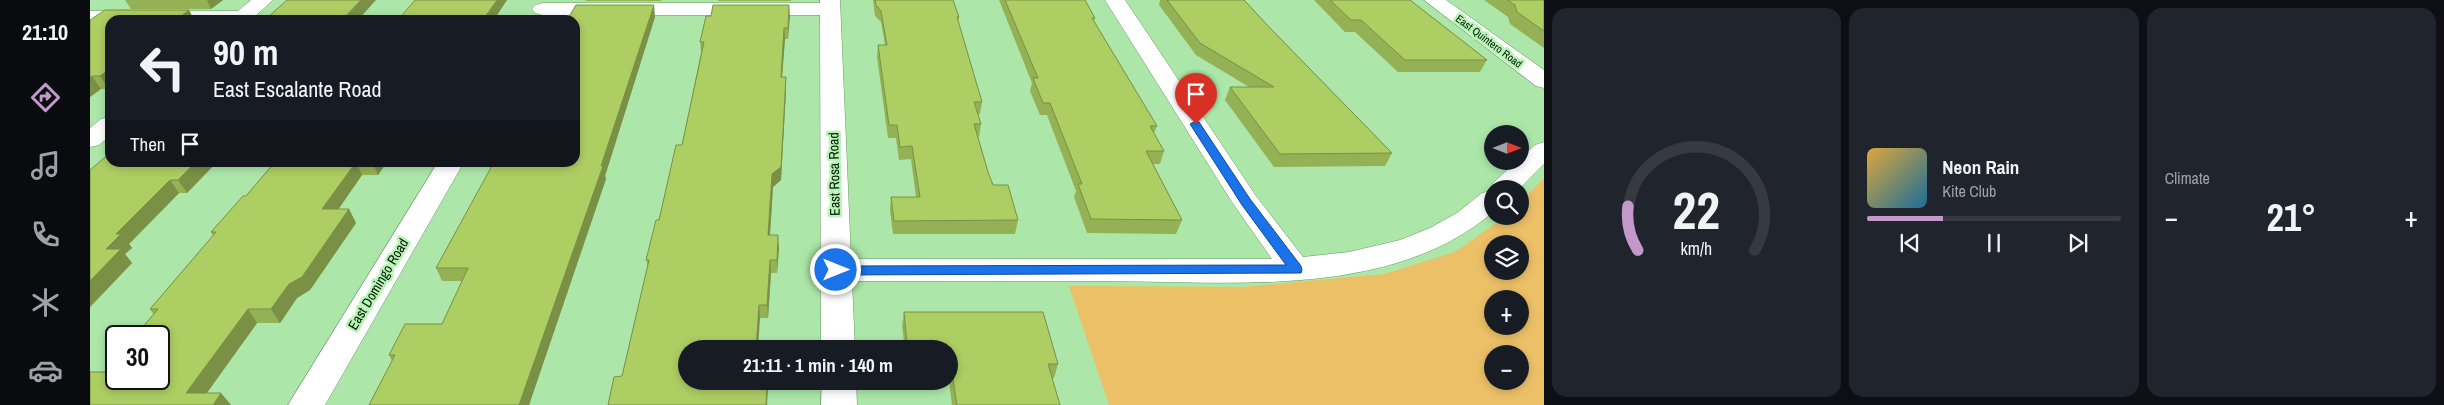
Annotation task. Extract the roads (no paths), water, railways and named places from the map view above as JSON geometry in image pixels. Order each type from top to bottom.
[{"type":"street","points":[[245,15],[263,0]]},
{"type":"street","points":[[1115,0],[1246,202],[1296,270]]},
{"type":"street","name":"East Quintero Road","points":[[1434,0],[1544,81]]},
{"type":"street","points":[[542,10],[830,5]]},
{"type":"street","name":"East Rosa Road","points":[[830,5],[838,340]]},
{"type":"street","points":[[90,17],[105,17]]},
{"type":"street","points":[[90,140],[105,128]]},
{"type":"street","points":[[1512,180],[1544,150]]},
{"type":"street","name":"East Domingo Road","points":[[306,405],[448,167]]},
{"type":"street","points":[[836,270],[1296,270],[1345,264],[1408,248],[1436,238],[1476,214],[1484,206]]},
{"type":"street","points":[[839,390],[839,405]]}]
